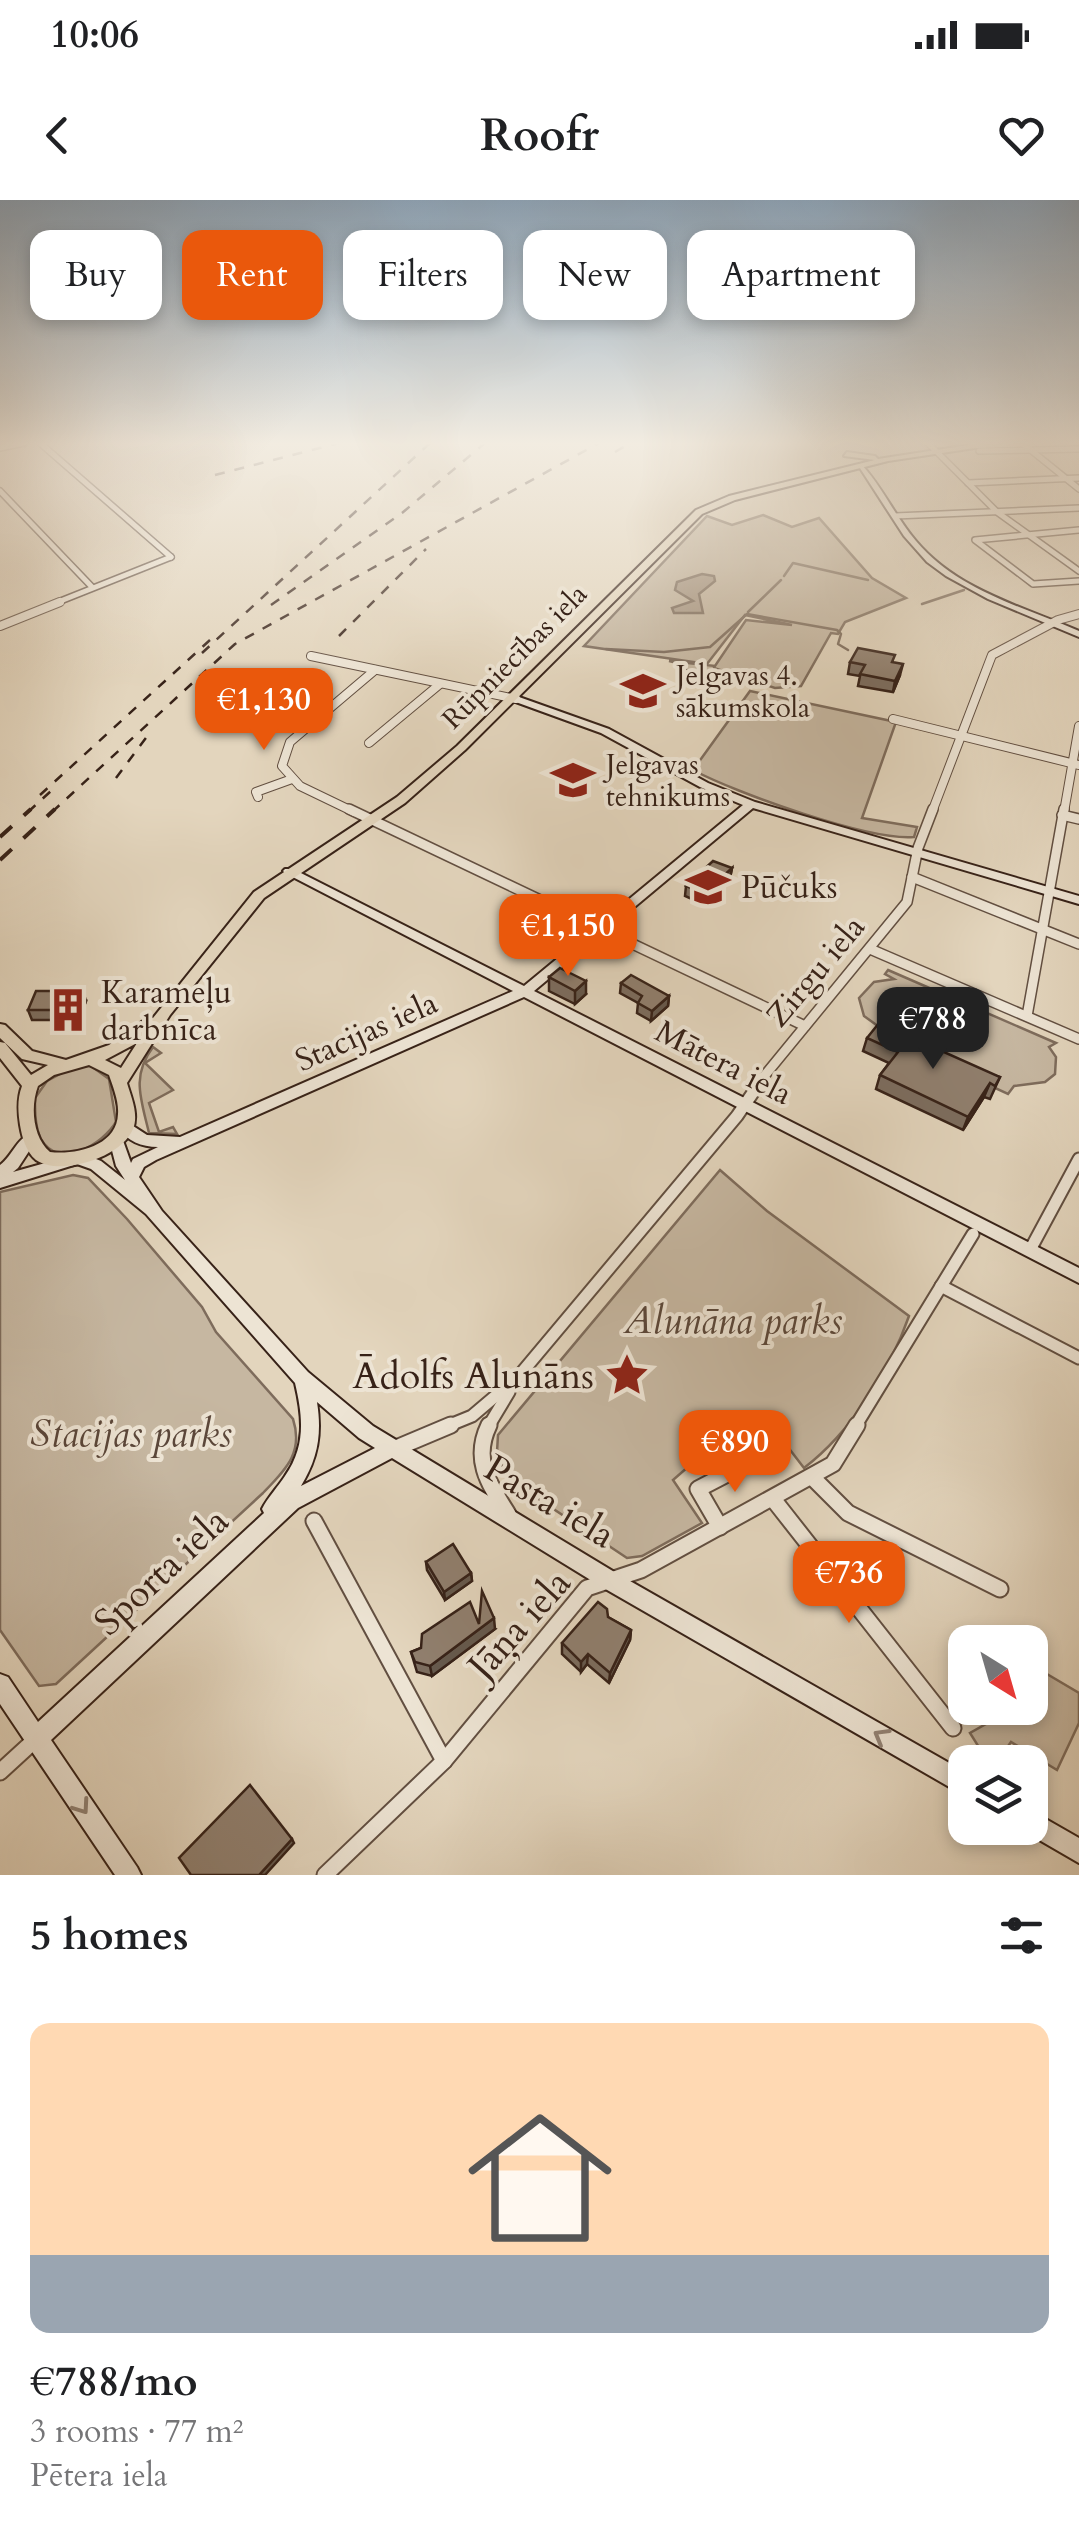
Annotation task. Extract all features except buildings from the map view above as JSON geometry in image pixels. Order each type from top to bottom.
[{"type":"main road","name":"Rūpniecības iela","points":[[120,1081],[166,1011],[244,911],[290,871],[415,788],[516,698],[690,521]]},
{"type":"main road","name":"Rūpniecības iela","points":[[30,1085],[64,1063],[90,1059],[143,1032],[166,1011]]},
{"type":"main road","points":[[0,1029],[27,1055],[64,1063]]},
{"type":"main road","points":[[0,1047],[30,1085],[24,1101],[30,1139],[39,1154],[76,1160],[120,1133],[127,1110],[120,1081],[110,1066],[90,1059]]},
{"type":"street","points":[[29,521],[92,587]]},
{"type":"street","points":[[0,625],[171,557],[130,521]]},
{"type":"street","points":[[899,521],[916,546],[941,568],[978,590],[1079,634]]},
{"type":"street","points":[[1010,521],[1079,571]]},
{"type":"street","points":[[1079,530],[975,540],[1034,584],[1079,580]]},
{"type":"street","name":"Zirgu iela","points":[[390,1450],[472,1416],[518,1377],[747,1104],[773,1062],[904,909],[918,852],[992,655],[1079,614]]},
{"type":"street","points":[[312,656],[516,698],[605,731],[712,789],[751,804],[1079,900]]},
{"type":"street","points":[[375,670],[290,742],[282,766],[292,780],[805,1026]]},
{"type":"street","points":[[369,743],[440,684]]},
{"type":"street","points":[[893,719],[1075,764]]},
{"type":"street","points":[[1027,1016],[1079,726]]},
{"type":"street","points":[[258,797],[256,792],[292,780]]},
{"type":"street","name":"Stacijas iela","points":[[132,1176],[138,1163],[195,1136],[526,992],[751,804]]},
{"type":"street","points":[[1062,815],[1079,818]]},
{"type":"street","name":"Mātera iela","points":[[290,871],[1079,1276]]},
{"type":"street","points":[[912,877],[1079,944]]},
{"type":"street","points":[[870,949],[1079,1039]]},
{"type":"street","points":[[120,1133],[151,1143],[195,1136]]},
{"type":"street","name":"Pasta iela","points":[[120,1133],[118,1152],[152,1212]]},
{"type":"street","points":[[0,1173],[30,1139]]},
{"type":"street","points":[[1030,1250],[1079,1159]]},
{"type":"street","points":[[0,1182],[76,1160]]},
{"type":"street","name":"Pasta iela","points":[[76,1160],[96,1165],[152,1212],[302,1378],[390,1450],[948,1775]]},
{"type":"street","name":"Jāņa iela","points":[[325,1875],[444,1761],[587,1588],[641,1570],[813,1478],[832,1464],[973,1234]]},
{"type":"street","points":[[940,1286],[1079,1358]]},
{"type":"street","points":[[514,1523],[481,1472],[479,1459],[486,1428],[518,1377]]},
{"type":"street","points":[[246,1541],[309,1457],[314,1430],[302,1378]]},
{"type":"street","name":"Sporta iela","points":[[0,1772],[291,1501],[390,1450]]},
{"type":"street","points":[[720,1527],[698,1490],[748,1463]]},
{"type":"street","points":[[813,1478],[848,1513],[1000,1589]]},
{"type":"street","points":[[774,1499],[953,1728]]},
{"type":"street","points":[[314,1521],[444,1761]]},
{"type":"street","points":[[0,1684],[129,1875]]},
{"type":"street","points":[[1048,1832],[1079,1850]]},
{"type":"green space","points":[[702,521],[732,525],[778,521],[792,527],[822,521],[872,578],[906,598],[845,622],[838,634],[831,633],[801,686],[775,688],[714,668],[710,674],[686,670],[682,664],[669,661],[715,666],[746,620],[792,625],[745,615],[707,664],[584,646]]},
{"type":"green space","points":[[750,691],[896,722],[862,818],[917,827],[914,837],[836,824],[739,791],[693,770]]},
{"type":"green space","points":[[888,970],[1056,1043],[1049,1047],[1056,1057],[1055,1074],[1045,1082],[1014,1086],[1008,1094],[878,1034],[882,1029],[864,1016],[859,998],[874,982],[894,979],[885,974]]},
{"type":"green space","points":[[153,1047],[161,1053],[145,1063],[173,1090],[149,1103],[159,1132],[173,1127],[177,1134],[149,1133],[140,1078],[146,1058]]},
{"type":"green space","points":[[75,1066],[91,1066],[109,1079],[116,1122],[101,1138],[80,1151],[58,1153],[39,1135],[35,1098],[47,1081]]},
{"type":"green space","name":"Alunāna parks","points":[[720,1170],[767,1211],[909,1316],[867,1400],[821,1454],[804,1468],[768,1421],[705,1452],[673,1480],[702,1523],[642,1556],[627,1558],[507,1478],[497,1452],[498,1435]]},
{"type":"green space","name":"Stacijas parks","points":[[73,1175],[88,1178],[202,1307],[216,1332],[293,1419],[296,1442],[285,1468],[263,1493],[56,1684],[39,1686],[0,1630],[0,1192]]},
{"type":"green space","points":[[1048,1675],[1079,1693],[1079,1723],[1057,1770],[1048,1765],[1048,1745],[978,1745],[970,1733],[984,1725],[1048,1725]]},
{"type":"shaded area","points":[[702,574],[714,576],[715,581],[699,594],[703,613],[674,613],[672,608],[693,601],[675,590],[677,582]]},
{"type":"waterway","points":[[784,576],[793,563],[868,580]]},
{"type":"waterway","points":[[748,612],[781,580]]},
{"type":"waterway","points":[[922,604],[964,590]]},
{"type":"waterway","points":[[606,649],[664,652],[710,647],[747,614],[837,630],[841,634],[838,644],[848,650]]},
{"type":"railway","points":[[202,653],[345,521]]},
{"type":"railway","points":[[271,605],[390,521]]},
{"type":"railway","points":[[52,812],[235,644],[457,521]]},
{"type":"railway","points":[[339,636],[426,549]]},
{"type":"railway","points":[[40,795],[210,640]]},
{"type":"railway","points":[[116,778],[151,731]]},
{"type":"railway","points":[[28,812],[51,791]]},
{"type":"railway","points":[[0,837],[31,809]]},
{"type":"railway","points":[[0,860],[55,809]]},
{"type":"place","name":"Jelgavas 4. sākumskola","points":[[643,691]]},
{"type":"place","name":"Jelgavas tehnikums","points":[[573,780]]},
{"type":"place","name":"Pūčuks","points":[[708,887]]},
{"type":"place","name":"Karameļu darbnīca","points":[[68,1010]]},
{"type":"place","name":"Ādolfs Alunāns","points":[[627,1375]]}]
